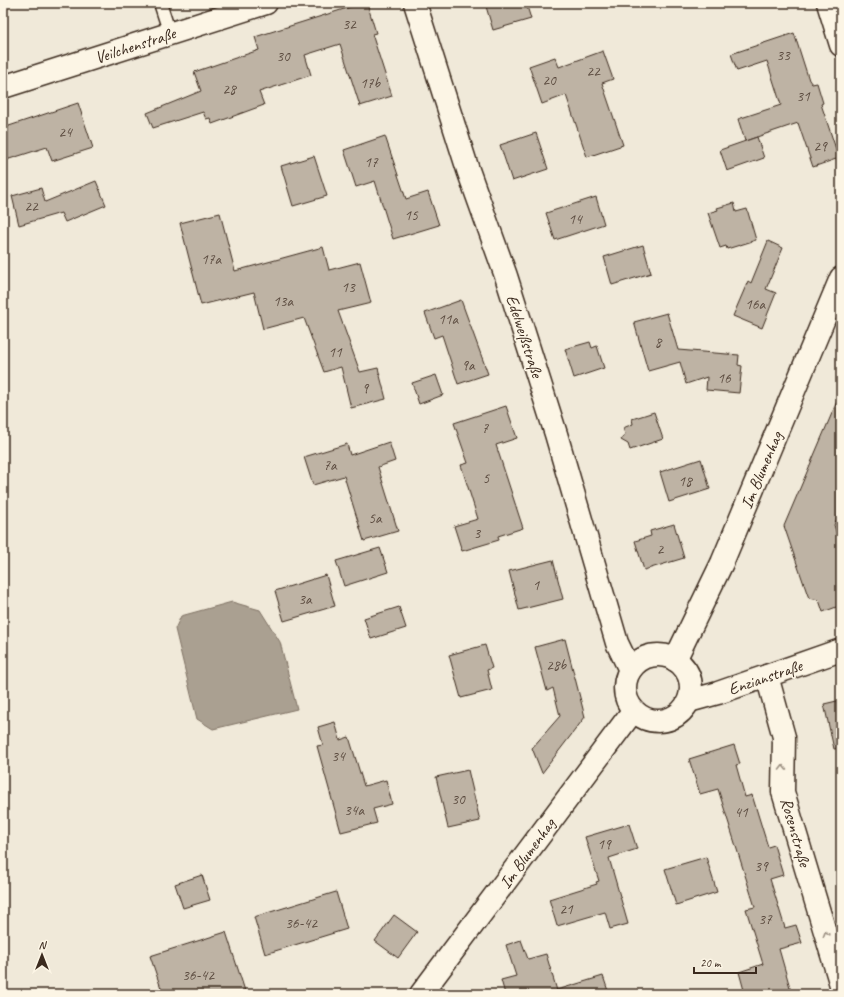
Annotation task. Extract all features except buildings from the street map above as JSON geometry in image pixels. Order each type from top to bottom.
[{"type":"street","name":"Veilchenstraße","points":[[3,87],[266,3]]},
{"type":"street","name":"Edelweißstraße","points":[[416,3],[468,170],[506,276],[556,434],[617,643],[630,670]]},
{"type":"street","points":[[828,3],[841,45]]},
{"type":"street","name":"Im Blumenhag","points":[[675,660],[722,563],[841,278]]},
{"type":"street","name":"Enzianstraße","points":[[689,701],[841,650]]},
{"type":"street","points":[[656,655],[666,656],[675,660],[688,674],[691,692],[689,701],[678,716],[661,722],[643,719],[633,711],[625,698],[624,688],[630,670],[637,662],[656,655]]},
{"type":"street","name":"Rosenstraße","points":[[767,676],[784,737],[783,792],[841,985]]},
{"type":"street","name":"Im Blumenhag","points":[[421,994],[633,711]]},
{"type":"lane","points":[[160,3],[170,34]]},
{"type":"shaded area","points":[[232,602],[260,610],[280,642],[297,709],[213,729],[197,719],[175,629],[181,616]]}]
